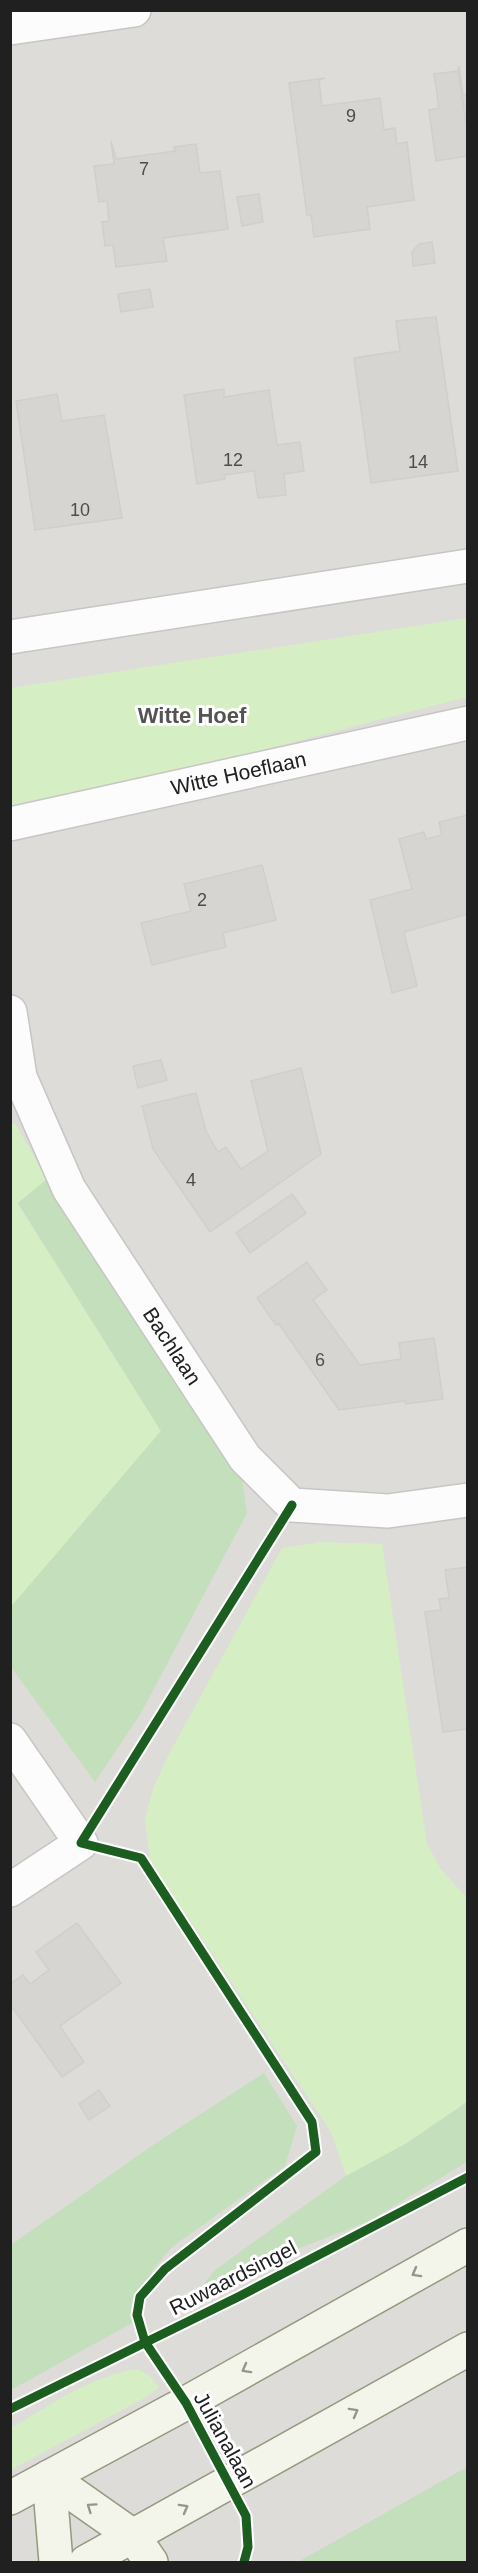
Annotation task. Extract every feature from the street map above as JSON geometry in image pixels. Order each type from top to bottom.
[{"type":"main road","points":[[10,2498],[186,2403],[468,2245]]},
{"type":"main road","points":[[86,2562],[142,2549],[468,2349]]},
{"type":"main road","points":[[49,2477],[142,2549]]},
{"type":"main road","points":[[49,2477],[56,2562]]},
{"type":"street","points":[[10,28],[134,10]]},
{"type":"street","points":[[10,637],[468,566]]},
{"type":"street","name":"Witte Hoeflaan","points":[[10,824],[468,723]]},
{"type":"street","name":"Bachlaan","points":[[10,1012],[15,1080],[69,1189],[245,1458],[292,1505],[388,1511],[468,1500]]},
{"type":"street","points":[[10,1740],[81,1843],[10,1890]]},
{"type":"shaded area","points":[[11,11],[467,11],[467,2562],[11,2562]]},
{"type":"green space","points":[[467,618],[467,697],[15,814],[10,790],[10,688]]},
{"type":"green space","points":[[15,1123],[47,1179],[18,1204],[161,1431],[11,1608],[10,1125]]},
{"type":"green space","points":[[47,1179],[242,1478],[247,1513],[141,1713],[95,1782],[11,1667],[10,1608],[161,1431],[18,1203]]},
{"type":"green space","points":[[320,1542],[382,1544],[427,1844],[441,1869],[467,1898],[467,2102],[407,2143],[346,2176],[331,2132],[150,1860],[145,1819],[153,1789],[169,1754],[282,1548]]},
{"type":"green space","points":[[264,2073],[297,2126],[285,2166],[172,2247],[154,2268],[145,2286],[141,2318],[11,2390],[11,2245],[153,2145]]},
{"type":"green space","points":[[467,2102],[467,2162],[367,2222],[202,2286],[215,2270],[346,2176],[407,2143]]},
{"type":"green space","points":[[137,2369],[149,2375],[159,2387],[148,2396],[11,2470],[11,2428],[87,2385]]},
{"type":"green space","points":[[467,2467],[467,2562],[298,2562]]},
{"type":"building","points":[[458,68],[463,94],[468,94],[468,137]]},
{"type":"building","points":[[458,71],[468,137],[468,156],[436,161],[429,110],[439,108],[434,74]]},
{"type":"building","points":[[325,78],[319,80],[322,106],[380,98],[384,130],[395,128],[397,144],[407,142],[414,200],[367,207],[370,229],[314,237],[311,215],[307,215],[289,83]]},
{"type":"building","points":[[111,141],[116,159],[175,151],[174,147],[196,144],[200,173],[220,171],[228,229],[163,238],[167,261],[116,267],[113,245],[105,246],[102,222],[109,221],[107,201],[99,202],[94,166],[114,164]]},
{"type":"building","points":[[259,194],[263,222],[242,226],[237,197]]},
{"type":"building","points":[[432,242],[435,263],[413,266],[412,252],[419,244]]},
{"type":"building","points":[[150,289],[153,307],[121,312],[118,294]]},
{"type":"building","points":[[436,317],[458,471],[371,483],[354,358],[400,351],[396,321]]},
{"type":"building","points":[[224,389],[224,397],[269,390],[277,445],[300,442],[304,471],[284,474],[286,495],[258,498],[254,471],[224,475],[225,479],[197,484],[184,395]]},
{"type":"building","points":[[57,394],[62,421],[104,415],[122,518],[35,530],[16,401]]},
{"type":"building","points":[[468,815],[468,914],[404,932],[417,986],[392,993],[370,900],[412,889],[399,839],[424,832],[426,839],[442,835],[439,822]]},
{"type":"building","points":[[262,865],[276,920],[223,933],[226,947],[152,965],[141,923],[191,911],[184,884]]},
{"type":"building","points":[[161,1060],[167,1080],[138,1088],[133,1066]]},
{"type":"building","points":[[301,1068],[321,1154],[210,1232],[153,1149],[142,1106],[196,1093],[206,1131],[218,1152],[226,1147],[241,1169],[268,1151],[251,1081]]},
{"type":"building","points":[[292,1194],[306,1213],[250,1253],[236,1233]]},
{"type":"building","points":[[307,1262],[327,1290],[313,1300],[360,1365],[401,1359],[399,1343],[434,1338],[443,1399],[406,1404],[405,1401],[339,1410],[279,1324],[276,1325],[257,1298]]},
{"type":"building","points":[[468,1567],[468,1729],[443,1732],[425,1612],[441,1610],[439,1599],[449,1598],[445,1570]]},
{"type":"building","points":[[77,1923],[121,1983],[60,2026],[84,2062],[62,2077],[10,2004],[10,1984],[23,1975],[30,1984],[49,1970],[36,1952]]},
{"type":"building","points":[[99,2090],[110,2106],[89,2120],[79,2104]]},
{"type":"cycle path","name":"Julianalaan","points":[[244,2562],[248,2547],[246,2516],[186,2403],[145,2342],[137,2315],[140,2297],[165,2269],[316,2152],[312,2122],[141,1858],[81,1843],[292,1505]]},
{"type":"cycle path","name":"Ruwaardsingel","points":[[10,2409],[240,2296],[468,2177]]},
{"type":"district","name":"Witte Hoef","points":[[192,715]]}]
